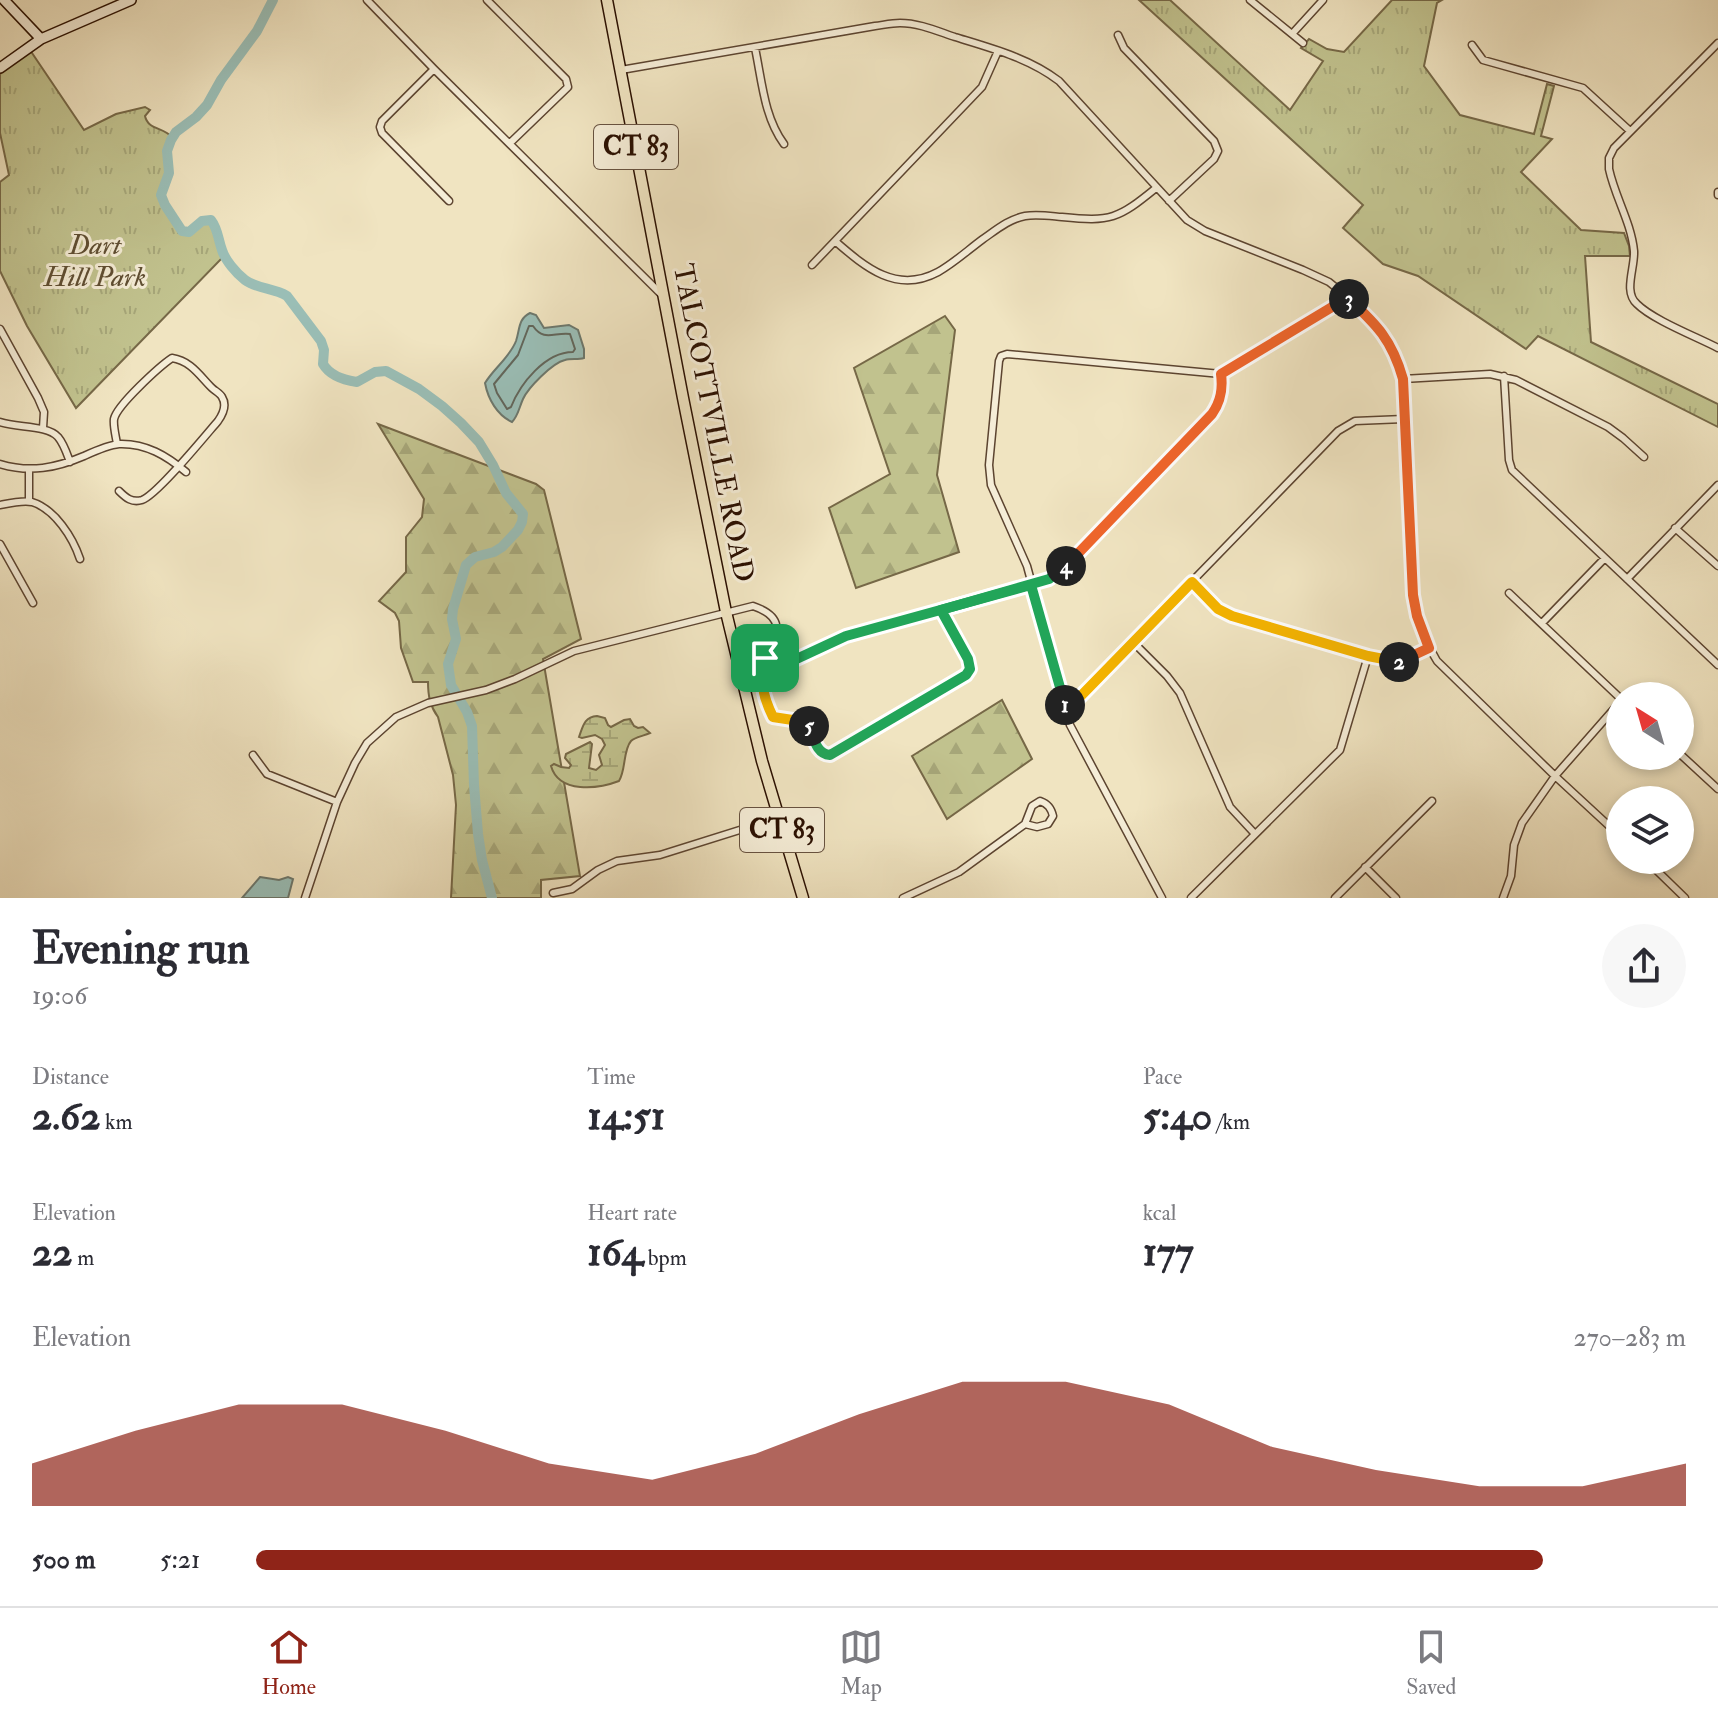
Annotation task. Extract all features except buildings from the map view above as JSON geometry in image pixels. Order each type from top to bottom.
[{"type":"main road","points":[[4,0],[41,39]]},
{"type":"main road","points":[[0,68],[41,39],[131,0]]},
{"type":"main road","name":"TALCOTTVILLE ROAD","points":[[607,0],[726,612],[762,761],[803,898]]},
{"type":"street","points":[[367,0],[663,295]]},
{"type":"street","points":[[487,0],[566,79],[568,87],[510,143]]},
{"type":"street","points":[[1250,0],[1303,43]]},
{"type":"street","points":[[1292,34],[1323,0]]},
{"type":"street","points":[[621,70],[900,23],[924,27],[1036,65],[1059,81],[1187,220],[1205,231],[1329,282],[1378,327],[1398,360],[1403,379],[1413,595],[1429,648],[1437,661],[1606,823]]},
{"type":"street","points":[[1118,35],[1124,48],[1214,141],[1218,151],[1214,159],[1169,201]]},
{"type":"street","points":[[1718,43],[1630,131],[1609,158],[1609,169],[1632,239],[1634,254],[1629,292],[1635,303],[1718,348]]},
{"type":"street","points":[[1472,45],[1483,60],[1583,88],[1630,131]]},
{"type":"street","points":[[755,48],[769,116],[784,144]]},
{"type":"street","points":[[812,265],[982,87],[998,51]]},
{"type":"street","points":[[434,69],[382,121],[380,127],[382,133],[449,201]]},
{"type":"street","points":[[835,241],[864,265],[888,278],[921,279],[939,271],[1012,220],[1026,215],[1092,220],[1109,218],[1134,206],[1156,188]]},
{"type":"street","points":[[1162,898],[1070,725],[1027,566],[994,495],[989,476],[999,361],[1001,356],[1007,354],[1221,374],[1337,304],[1345,295]]},
{"type":"street","points":[[0,329],[38,398],[44,412],[43,428]]},
{"type":"street","points":[[117,444],[114,419],[120,408],[172,358],[183,360],[223,398],[225,407],[218,421],[149,496],[140,501],[129,500],[119,491]]},
{"type":"street","points":[[765,658],[776,663],[790,662],[846,636],[1049,579],[1062,570],[1212,414],[1221,396],[1221,374]]},
{"type":"street","points":[[1403,379],[1490,374],[1504,376],[1608,427],[1644,457]]},
{"type":"street","points":[[1504,376],[1509,465],[1512,470],[1718,665]]},
{"type":"street","points":[[1064,705],[1074,703],[1344,426],[1355,421],[1404,419]]},
{"type":"street","points":[[0,422],[25,428],[43,428],[57,436],[70,462]]},
{"type":"street","points":[[0,464],[29,470],[47,469],[117,444],[160,453],[186,472]]},
{"type":"street","points":[[29,470],[29,501]]},
{"type":"street","points":[[1627,579],[1718,485]]},
{"type":"street","points":[[0,505],[29,501],[43,508],[75,543],[80,559]]},
{"type":"street","points":[[1675,528],[1718,566]]},
{"type":"street","points":[[0,544],[33,603]]},
{"type":"street","points":[[1542,623],[1604,559]]},
{"type":"street","points":[[1192,582],[1218,609],[1232,616],[1368,656],[1397,662],[1429,648]]},
{"type":"street","points":[[1509,593],[1606,686]]},
{"type":"street","points":[[305,898],[337,802],[367,743],[382,727],[415,708],[486,690],[574,651],[753,606],[764,610],[773,619],[777,631],[761,672],[763,690],[773,717],[799,721],[809,726],[819,751],[830,755],[966,675],[970,669],[968,659],[941,610]]},
{"type":"street","points":[[1133,642],[1174,683],[1230,807],[1255,834]]},
{"type":"street","points":[[1191,898],[1340,750],[1368,656]]},
{"type":"street","points":[[1503,898],[1522,823],[1555,776],[1606,716]]},
{"type":"street","points":[[253,755],[267,774],[337,802]]},
{"type":"street","points":[[1694,767],[1718,789]]},
{"type":"street","points":[[903,898],[959,872],[1025,824],[1032,806],[1040,801],[1051,809],[1053,816],[1048,824],[1037,827],[1025,824]]},
{"type":"street","points":[[1335,898],[1432,801]]},
{"type":"street","points":[[553,893],[572,889],[617,861],[660,855],[778,818]]},
{"type":"street","points":[[1365,867],[1396,898]]},
{"type":"street","points":[[1660,874],[1685,898]]},
{"type":"green space","points":[[1139,0],[1170,0],[1290,110],[1323,61],[1301,48],[1309,39],[1327,49],[1344,52],[1392,0],[1442,0],[1437,3],[1424,66],[1460,115],[1534,134],[1547,84],[1554,86],[1541,136],[1552,139],[1521,172],[1581,230],[1624,233],[1630,256],[1585,256],[1591,342],[1718,404],[1718,427],[1538,336],[1526,349],[1418,276],[1383,264],[1343,228],[1363,205]]},
{"type":"green space","name":"Dart Hill Park","points":[[30,50],[84,130],[116,114],[145,107],[150,110],[145,116],[149,124],[172,137],[167,152],[168,176],[161,192],[163,201],[184,232],[192,231],[204,220],[211,221],[224,256],[76,408],[27,326],[0,271],[0,182],[9,175],[0,133],[0,74]]},
{"type":"green space","points":[[945,316],[955,330],[937,475],[959,552],[856,588],[829,508],[890,474],[854,368]]},
{"type":"green space","points":[[378,424],[536,484],[544,490],[581,639],[543,659],[580,876],[541,880],[541,898],[451,898],[456,805],[453,775],[438,717],[430,701],[428,682],[413,682],[401,648],[399,621],[395,613],[379,601],[406,572],[406,537],[422,517],[424,499]]},
{"type":"green space","points":[[1002,700],[1032,759],[947,819],[912,756]]},
{"type":"green space","points":[[597,716],[605,718],[611,727],[630,719],[634,726],[643,727],[650,733],[628,745],[619,781],[590,787],[570,785],[555,775],[551,766],[569,768],[571,765],[565,758],[566,754],[590,742],[589,768],[596,770],[602,765],[599,755],[605,745],[602,739],[595,735],[579,737],[587,720]]},
{"type":"water","points":[[530,313],[536,315],[544,328],[569,325],[578,330],[584,358],[565,360],[547,371],[526,394],[512,422],[494,406],[485,383],[510,352],[521,321]]},
{"type":"water","points":[[260,877],[293,879],[288,898],[242,898]]},
{"type":"waterway","points":[[273,0],[257,31],[207,105],[171,140],[167,151],[169,173],[161,195],[182,231],[189,232],[202,221],[211,220],[223,254],[238,274],[250,283],[287,296],[321,341],[323,364],[329,372],[357,382],[375,372],[386,371],[442,406],[479,442],[506,493],[523,514],[518,530],[502,547],[475,557],[466,565],[453,609],[456,639],[448,664],[451,685],[472,726],[478,834],[492,898]]},
{"type":"route","points":[[765,658],[761,672],[763,690],[773,717],[799,721],[809,726],[819,751],[830,755],[966,675],[970,669],[968,659],[941,610],[1031,585],[1049,579],[1062,570],[1212,414],[1221,396],[1221,374],[1337,304],[1345,295],[1389,341],[1403,379],[1413,595],[1429,648],[1397,662],[1368,656],[1232,616],[1218,609],[1192,582],[1074,703],[1064,705],[1031,585],[846,636],[790,662],[776,663],[765,658]]}]
